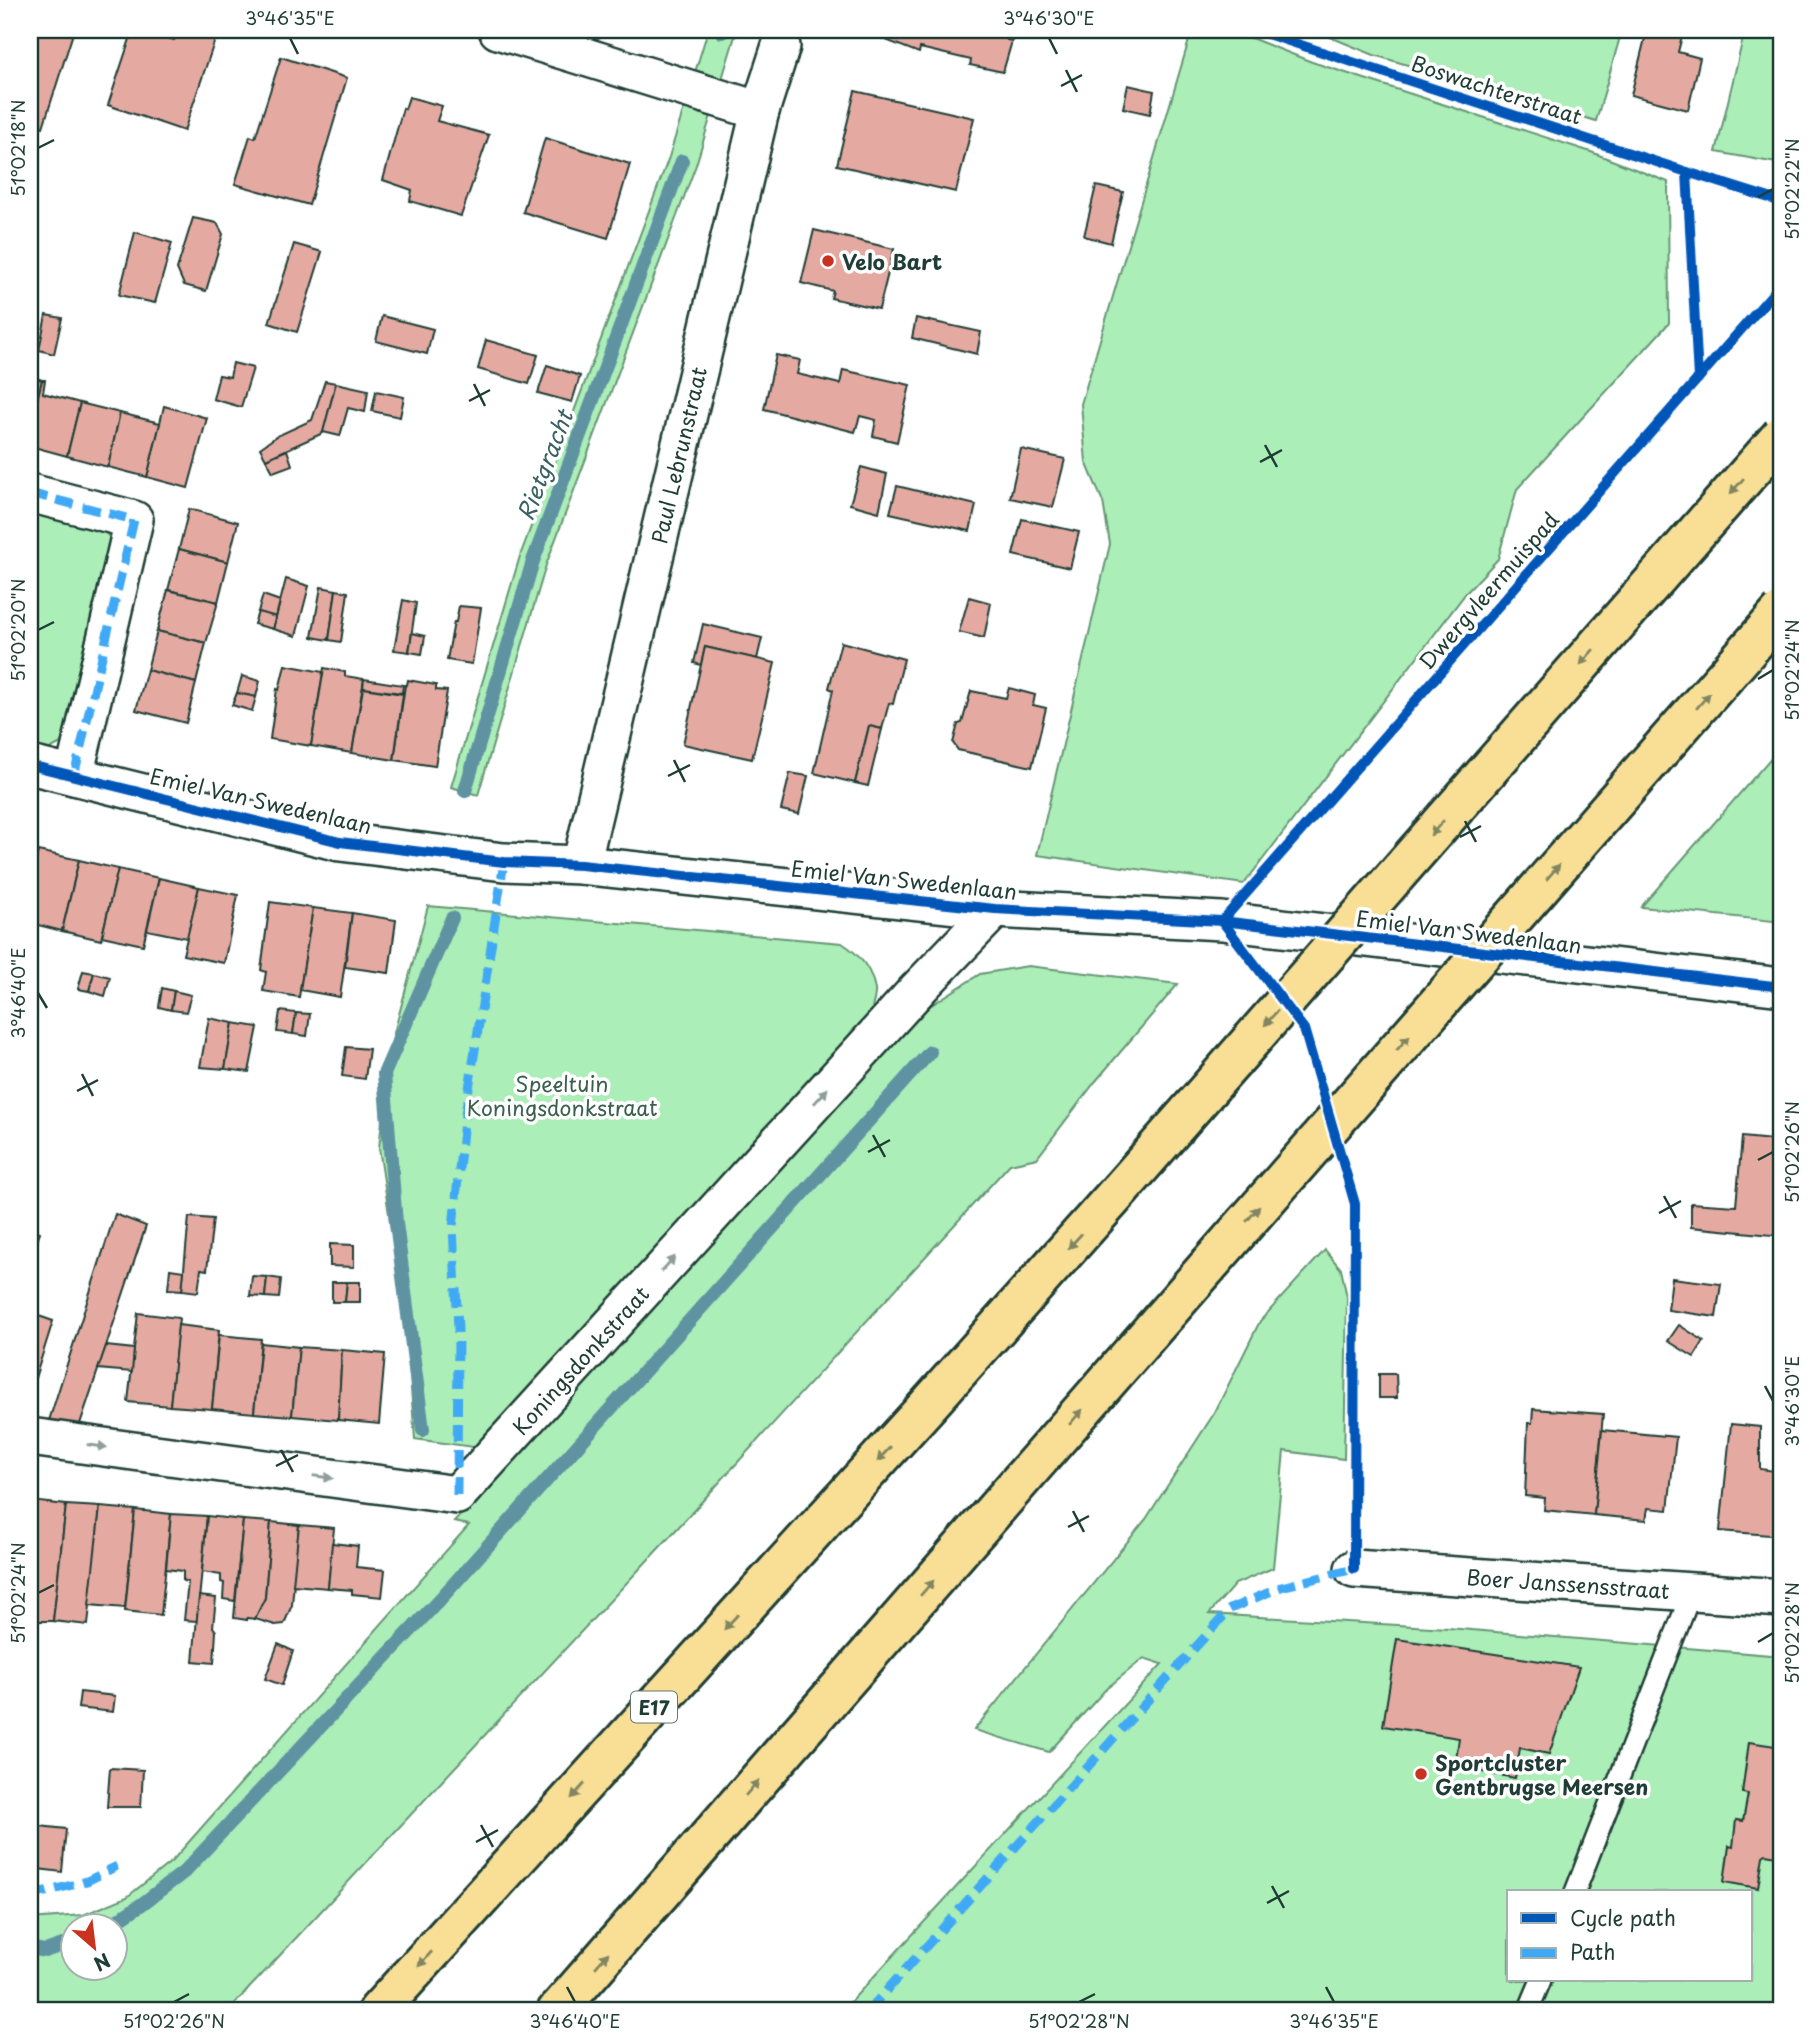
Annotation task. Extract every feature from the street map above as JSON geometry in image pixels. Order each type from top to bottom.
[{"type":"highway","name":"E17","points":[[378,2011],[920,1414],[1782,435]]},
{"type":"highway","points":[[557,2011],[1782,611]]},
{"type":"street","points":[[498,30],[760,111]]},
{"type":"street","name":"Paul Lebrunstraat","points":[[581,865],[760,111],[780,46]]},
{"type":"street","points":[[30,493],[134,520],[74,776]]},
{"type":"street","name":"Emiel Van Swedenlaan","points":[[30,765],[340,842],[505,862],[581,865],[995,909],[1222,921],[1782,988]]},
{"type":"street","name":"Koningsdonkstraat","points":[[30,1437],[457,1495],[918,989],[995,909]]},
{"type":"street","name":"Boer Janssensstraat","points":[[1354,1569],[1782,1598]]},
{"type":"lane","points":[[1576,1890],[1692,1591]]},
{"type":"lane","points":[[1528,2011],[1540,1982]]},
{"type":"green space","points":[[708,30],[755,30],[735,36],[696,165],[546,565],[478,795],[451,787],[520,556],[669,157]]},
{"type":"green space","points":[[1192,30],[1224,30],[1251,38],[1312,62],[1591,152],[1668,182],[1669,323],[1517,489],[1498,559],[1466,593],[1244,884],[1037,855],[1110,544],[1103,502],[1086,462],[1081,404]]},
{"type":"green space","points":[[1313,30],[1622,30],[1596,121],[1374,55]]},
{"type":"green space","points":[[1745,30],[1782,30],[1782,164],[1716,152]]},
{"type":"green space","points":[[30,512],[104,531],[112,540],[113,547],[61,743],[48,750],[30,746]]},
{"type":"green space","points":[[1782,745],[1782,922],[1641,907]]},
{"type":"green space","name":"Speeltuin Koningsdonkstraat","points":[[428,906],[842,943],[864,963],[875,990],[869,1018],[481,1448],[415,1439],[406,1326],[379,1148],[390,1048]]},
{"type":"green space","points":[[1028,966],[1178,984],[1095,1082],[1037,1158],[1010,1164],[674,1532],[228,2011],[30,2011],[30,1919],[60,1917],[60,1982],[130,1982],[130,1912],[90,1912],[127,1897],[172,1861],[469,1525],[454,1522],[919,1013],[980,974]]},
{"type":"green space","name":"Sportcluster Gentbrugse Meersen","points":[[1325,1250],[1341,1269],[1347,1297],[1344,1459],[1284,1451],[1273,1568],[1235,1584],[1209,1614],[1448,1628],[1782,1656],[1782,2011],[842,2011],[1162,1664],[1144,1658],[1106,1689],[1049,1752],[974,1730],[1146,1519],[1215,1412],[1260,1321]]},
{"type":"building","points":[[30,30],[74,30],[43,127],[30,123]]},
{"type":"building","points":[[133,30],[142,30],[174,40],[177,30],[191,30],[216,37],[184,131],[108,105]]},
{"type":"building","points":[[886,30],[1009,30],[1007,40],[1012,41],[1003,72],[970,65],[971,60],[920,48],[919,53],[883,39]]},
{"type":"building","points":[[1647,30],[1682,36],[1678,52],[1700,58],[1688,110],[1631,95]]},
{"type":"building","points":[[281,57],[347,78],[309,205],[235,184],[250,136],[255,138]]},
{"type":"building","points":[[1128,85],[1154,91],[1150,114],[1123,108]]},
{"type":"building","points":[[855,91],[974,118],[956,192],[837,165]]},
{"type":"building","points":[[409,97],[442,106],[437,121],[489,135],[461,216],[410,201],[412,190],[383,180],[403,108],[405,109]]},
{"type":"building","points":[[545,138],[630,164],[608,238],[523,212]]},
{"type":"building","points":[[1096,186],[1123,192],[1111,243],[1084,236]]},
{"type":"building","points":[[193,218],[217,223],[223,234],[206,291],[184,285],[177,269]]},
{"type":"building","points":[[814,230],[894,249],[879,309],[831,298],[833,291],[801,283]]},
{"type":"building","points":[[135,232],[172,243],[155,303],[119,295]]},
{"type":"building","points":[[294,244],[322,252],[297,332],[269,323]]},
{"type":"building","points":[[46,315],[62,318],[54,354],[39,350]]},
{"type":"building","points":[[382,316],[433,329],[427,354],[376,341]]},
{"type":"building","points":[[916,318],[981,332],[977,354],[912,338]]},
{"type":"building","points":[[486,340],[538,355],[529,384],[478,369]]},
{"type":"building","points":[[776,355],[800,360],[797,374],[840,384],[843,370],[910,385],[897,442],[873,436],[876,420],[860,416],[855,432],[764,409]]},
{"type":"building","points":[[233,363],[253,368],[241,407],[213,399],[219,375],[230,377]]},
{"type":"building","points":[[547,365],[580,376],[572,402],[538,393]]},
{"type":"building","points":[[30,376],[42,380],[30,429]]},
{"type":"building","points":[[42,380],[45,380],[43,393],[80,403],[67,456],[30,446],[30,429]]},
{"type":"building","points":[[325,381],[336,383],[323,433],[266,459],[260,448],[277,436],[312,420]]},
{"type":"building","points":[[336,383],[368,390],[365,412],[348,408],[340,436],[323,432]]},
{"type":"building","points":[[376,391],[404,397],[400,417],[372,411]]},
{"type":"building","points":[[80,403],[120,413],[108,467],[67,456]]},
{"type":"building","points":[[164,406],[207,418],[188,488],[147,477]]},
{"type":"building","points":[[120,413],[160,423],[147,477],[108,467]]},
{"type":"building","points":[[1021,449],[1065,459],[1053,507],[1010,498]]},
{"type":"building","points":[[287,450],[292,465],[273,472],[266,459]]},
{"type":"building","points":[[861,467],[887,474],[879,512],[850,504]]},
{"type":"building","points":[[897,486],[976,505],[970,531],[890,513]]},
{"type":"building","points":[[189,509],[238,522],[228,562],[179,549]]},
{"type":"building","points":[[1022,519],[1079,532],[1070,568],[1013,555]]},
{"type":"building","points":[[179,549],[228,562],[218,602],[168,590]]},
{"type":"building","points":[[286,579],[309,586],[296,636],[273,629]]},
{"type":"building","points":[[321,587],[336,590],[329,640],[312,637]]},
{"type":"building","points":[[168,590],[218,602],[206,643],[157,631]]},
{"type":"building","points":[[336,590],[348,592],[341,642],[329,640]]},
{"type":"building","points":[[263,595],[280,601],[276,617],[258,612]]},
{"type":"building","points":[[969,597],[991,603],[984,638],[959,632]]},
{"type":"building","points":[[403,600],[416,603],[409,652],[394,650]]},
{"type":"building","points":[[459,606],[481,608],[472,664],[447,660]]},
{"type":"building","points":[[258,612],[276,617],[273,629],[254,624]]},
{"type":"building","points":[[703,624],[762,638],[757,659],[705,647],[701,665],[694,663]]},
{"type":"building","points":[[157,631],[206,643],[196,683],[147,670]]},
{"type":"building","points":[[412,633],[425,636],[422,654],[409,652]]},
{"type":"building","points":[[841,642],[904,659],[893,704],[889,703],[882,729],[869,726],[855,783],[814,773],[833,690],[829,688]]},
{"type":"building","points":[[705,647],[775,663],[752,759],[683,744]]},
{"type":"building","points":[[285,665],[323,672],[311,746],[270,739],[277,689],[279,690]]},
{"type":"building","points":[[324,668],[345,672],[345,676],[364,679],[352,753],[311,746]]},
{"type":"building","points":[[147,670],[196,683],[186,723],[136,710]]},
{"type":"building","points":[[242,676],[260,681],[256,697],[237,693]]},
{"type":"building","points":[[364,679],[403,685],[402,693],[363,688]]},
{"type":"building","points":[[408,680],[436,685],[436,690],[447,691],[435,766],[394,760]]},
{"type":"building","points":[[363,688],[403,694],[394,760],[352,753]]},
{"type":"building","points":[[1009,688],[1035,695],[1033,705],[1046,708],[1032,767],[958,750],[953,743],[971,691],[1006,698]]},
{"type":"building","points":[[237,693],[256,697],[252,711],[232,705]]},
{"type":"building","points":[[869,726],[882,729],[868,786],[855,783]]},
{"type":"building","points":[[790,773],[808,776],[799,814],[781,810]]},
{"type":"building","points":[[30,849],[38,851],[30,885]]},
{"type":"building","points":[[38,851],[79,860],[62,931],[30,923],[30,885]]},
{"type":"building","points":[[79,860],[118,869],[101,940],[62,931]]},
{"type":"building","points":[[118,869],[159,878],[143,945],[102,936]]},
{"type":"building","points":[[159,878],[199,887],[187,938],[147,930]]},
{"type":"building","points":[[199,887],[238,895],[224,963],[183,955]]},
{"type":"building","points":[[270,902],[313,908],[299,997],[263,991],[266,972],[261,970]]},
{"type":"building","points":[[313,908],[352,913],[340,997],[300,990]]},
{"type":"building","points":[[352,913],[396,920],[389,973],[345,967]]},
{"type":"building","points":[[83,971],[94,973],[89,991],[78,989]]},
{"type":"building","points":[[94,973],[110,977],[105,996],[89,991]]},
{"type":"building","points":[[162,988],[174,991],[171,1010],[159,1007]]},
{"type":"building","points":[[174,991],[191,995],[186,1012],[171,1010]]},
{"type":"building","points":[[280,1011],[296,1013],[293,1034],[277,1032]]},
{"type":"building","points":[[296,1013],[310,1014],[307,1036],[293,1034]]},
{"type":"building","points":[[209,1018],[233,1023],[225,1069],[200,1067]]},
{"type":"building","points":[[233,1023],[258,1027],[249,1072],[225,1069]]},
{"type":"building","points":[[346,1047],[369,1049],[365,1079],[342,1076]]},
{"type":"building","points":[[1742,1137],[1782,1141],[1782,1236],[1691,1227],[1691,1203],[1736,1206]]},
{"type":"building","points":[[115,1214],[146,1226],[77,1433],[46,1430]]},
{"type":"building","points":[[189,1217],[213,1219],[207,1270],[201,1269],[198,1292],[182,1290]]},
{"type":"building","points":[[30,1228],[40,1232],[34,1252],[30,1251]]},
{"type":"building","points":[[330,1244],[354,1245],[354,1267],[330,1266]]},
{"type":"building","points":[[170,1269],[184,1271],[182,1290],[168,1289]]},
{"type":"building","points":[[252,1276],[267,1277],[265,1297],[250,1296]]},
{"type":"building","points":[[267,1277],[281,1279],[279,1298],[265,1297]]},
{"type":"building","points":[[1672,1278],[1721,1284],[1716,1317],[1668,1310]]},
{"type":"building","points":[[332,1282],[347,1282],[345,1302],[332,1302]]},
{"type":"building","points":[[347,1282],[360,1282],[360,1302],[345,1302]]},
{"type":"building","points":[[1781,1307],[1782,1347],[1778,1347]]},
{"type":"building","points":[[30,1313],[53,1321],[35,1378],[30,1377]]},
{"type":"building","points":[[138,1313],[179,1318],[170,1406],[128,1402]]},
{"type":"building","points":[[178,1325],[219,1330],[212,1409],[170,1406]]},
{"type":"building","points":[[1679,1325],[1704,1341],[1694,1357],[1668,1341]]},
{"type":"building","points":[[219,1335],[261,1339],[254,1413],[212,1409]]},
{"type":"building","points":[[261,1343],[299,1347],[292,1416],[254,1413]]},
{"type":"building","points":[[106,1346],[134,1349],[132,1372],[98,1369]]},
{"type":"building","points":[[299,1347],[342,1350],[338,1420],[292,1416]]},
{"type":"building","points":[[342,1350],[385,1354],[379,1424],[338,1420]]},
{"type":"building","points":[[1379,1374],[1396,1374],[1397,1398],[1379,1398]]},
{"type":"building","points":[[1533,1409],[1603,1414],[1594,1515],[1544,1510],[1545,1498],[1525,1496],[1528,1423],[1532,1423]]},
{"type":"building","points":[[1731,1424],[1760,1427],[1760,1469],[1782,1472],[1782,1536],[1720,1531]]},
{"type":"building","points":[[1602,1430],[1676,1437],[1668,1510],[1648,1508],[1646,1520],[1594,1515]]},
{"type":"building","points":[[31,1501],[66,1505],[53,1621],[30,1621]]},
{"type":"building","points":[[66,1505],[100,1507],[88,1625],[53,1621]]},
{"type":"building","points":[[100,1507],[135,1510],[125,1608],[89,1605]]},
{"type":"building","points":[[135,1510],[171,1514],[161,1615],[125,1611]]},
{"type":"building","points":[[171,1514],[207,1516],[197,1621],[184,1620],[188,1582],[183,1581],[183,1571],[166,1569]]},
{"type":"building","points":[[207,1516],[243,1520],[235,1601],[223,1599],[224,1583],[221,1582],[221,1575],[202,1572]]},
{"type":"building","points":[[243,1520],[271,1522],[265,1598],[255,1619],[247,1620],[234,1618]]},
{"type":"building","points":[[271,1522],[299,1525],[292,1605],[284,1624],[275,1625],[255,1619],[265,1598]]},
{"type":"building","points":[[299,1525],[334,1528],[328,1588],[293,1585]]},
{"type":"building","points":[[332,1543],[358,1546],[356,1567],[385,1570],[382,1597],[328,1588]]},
{"type":"building","points":[[199,1596],[216,1598],[213,1627],[216,1631],[214,1663],[193,1661]]},
{"type":"building","points":[[1397,1639],[1579,1667],[1549,1754],[1520,1748],[1515,1778],[1455,1767],[1459,1738],[1383,1726]]},
{"type":"building","points":[[278,1644],[293,1651],[282,1685],[265,1679]]},
{"type":"building","points":[[80,1692],[115,1696],[113,1712],[78,1708]]},
{"type":"building","points":[[1749,1742],[1782,1747],[1782,1857],[1766,1854],[1763,1856],[1758,1888],[1724,1882],[1729,1846],[1733,1847],[1736,1820],[1743,1821],[1748,1794],[1742,1793]]},
{"type":"building","points":[[110,1768],[143,1770],[141,1807],[107,1807]]},
{"type":"building","points":[[30,1825],[66,1829],[62,1872],[30,1868]]},
{"type":"waterway","name":"Rietgracht","points":[[465,791],[533,561],[682,161]]},
{"type":"waterway","points":[[423,1430],[396,1223],[384,1074],[452,918]]},
{"type":"waterway","points":[[130,1912],[184,1872],[443,1596],[930,1052]]},
{"type":"waterway","points":[[30,1948],[45,1951],[60,1946]]},
{"type":"marked path","points":[[30,493],[134,520],[74,776]]},
{"type":"marked path","points":[[457,1495],[458,1329],[453,1227],[464,1121],[504,862]]},
{"type":"marked path","points":[[868,2011],[1230,1609],[1281,1587],[1354,1569]]},
{"type":"marked path","points":[[30,1896],[87,1881],[117,1866]]},
{"type":"cycle path","name":"Boswachterstraat","points":[[1255,30],[1687,172]]},
{"type":"cycle path","points":[[1698,379],[1687,172],[1782,202]]},
{"type":"cycle path","name":"Dwergvleermuispad","points":[[1222,921],[1782,283]]},
{"type":"cycle path","points":[[30,765],[340,842],[504,862],[581,865],[995,909],[1222,921],[1782,987]]},
{"type":"cycle path","points":[[1222,921],[1304,1029],[1355,1204],[1354,1569]]},
{"type":"place","name":"Velo Bart","points":[[828,261]]},
{"type":"place","name":"Sportcluster Gentbrugse Meersen","points":[[1421,1774]]}]
